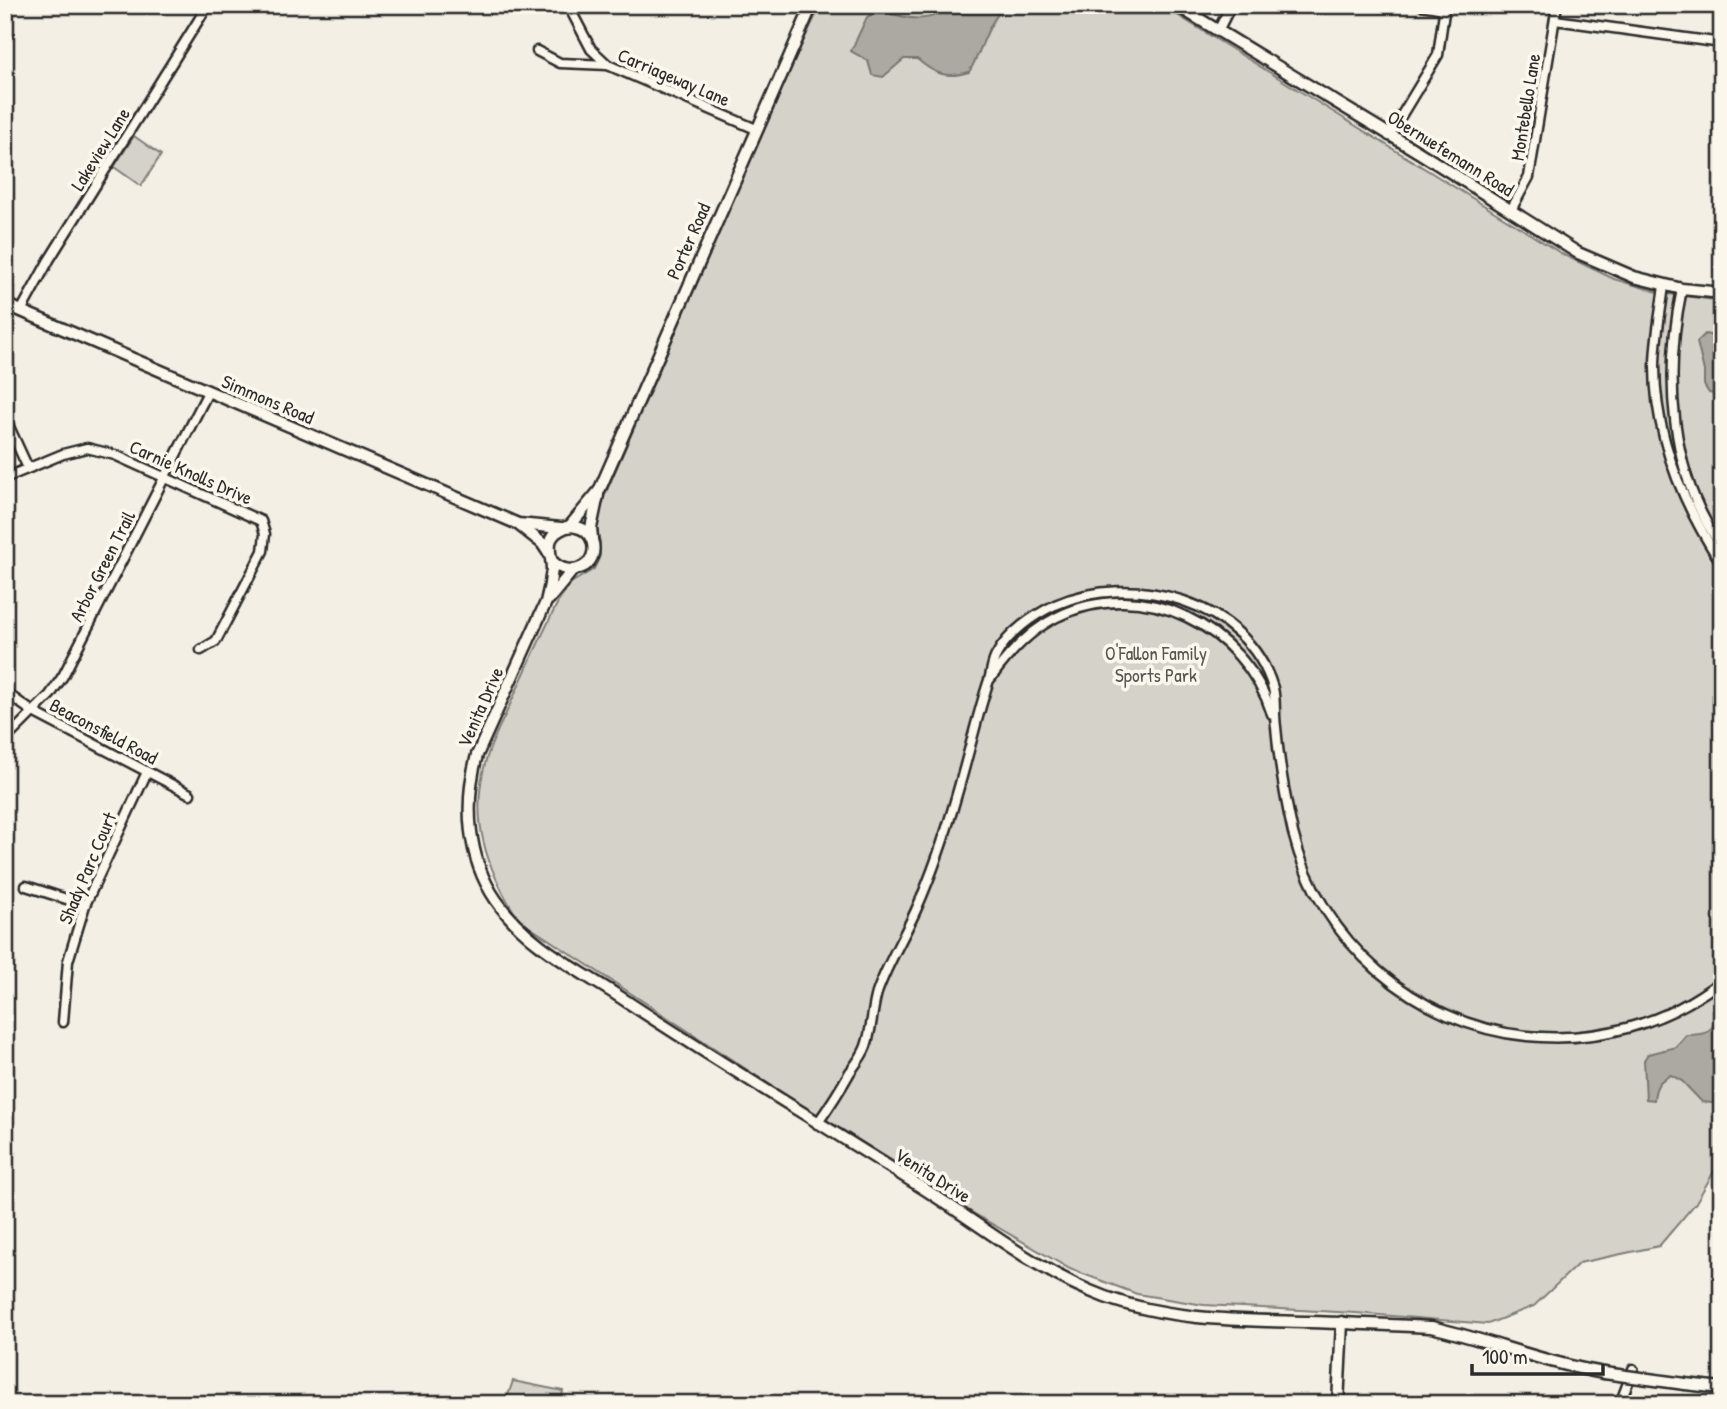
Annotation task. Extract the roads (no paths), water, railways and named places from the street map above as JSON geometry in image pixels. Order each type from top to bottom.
[{"type":"street","name":"Lakeview Lane","points":[[21,311],[49,260],[208,5]]},
{"type":"street","name":"Porter Road","points":[[566,527],[582,514],[598,491],[811,5]]},
{"type":"street","name":"Obernuefemann Road","points":[[1176,5],[1578,253],[1634,277],[1682,289],[1722,293]]},
{"type":"street","points":[[1218,31],[1231,5]]},
{"type":"street","points":[[1389,136],[1438,55],[1445,7],[1421,5]]},
{"type":"street","name":"Montebello Lane","points":[[1511,210],[1529,177],[1557,5]]},
{"type":"street","points":[[569,7],[591,49],[608,65]]},
{"type":"street","points":[[1555,20],[1722,43]]},
{"type":"street","name":"Carriageway Lane","points":[[537,51],[560,63],[608,65],[756,129]]},
{"type":"street","points":[[1664,285],[1655,367],[1659,418],[1666,448],[1687,503],[1722,564]]},
{"type":"street","points":[[1682,289],[1673,362],[1679,435],[1692,492],[1709,529],[1722,547]]},
{"type":"street","name":"Simmons Road","points":[[5,304],[518,524],[550,529],[566,527]]},
{"type":"street","name":"Arbor Green Trail","points":[[5,740],[50,695],[63,676],[208,392]]},
{"type":"street","points":[[5,418],[27,468]]},
{"type":"street","name":"Carnie Knolls Drive","points":[[5,478],[63,454],[87,448],[115,455],[261,520],[265,534],[263,551],[216,641],[201,650]]},
{"type":"street","name":"Porter Road","points":[[592,541],[591,528],[598,491]]},
{"type":"street","name":"Simmons Road","points":[[518,524],[542,543],[551,557]]},
{"type":"street","points":[[566,527],[583,529],[592,541],[593,549],[589,562],[583,568],[563,570],[551,557],[551,538],[566,527]]},
{"type":"street","name":"Venita Drive","points":[[546,602],[551,557]]},
{"type":"street","name":"Venita Drive","points":[[572,571],[546,602],[477,755],[471,778],[470,830],[485,881],[517,925],[541,945],[817,1124],[917,1184],[1043,1266],[1104,1296],[1178,1316],[1430,1327],[1455,1332],[1555,1363],[1604,1373],[1722,1388]]},
{"type":"street","points":[[817,1124],[866,1047],[877,994],[936,861],[993,663],[998,651],[1023,625],[1054,606],[1093,593],[1116,590],[1159,593],[1208,612],[1245,642],[1262,664],[1274,691],[1275,726]]},
{"type":"street","points":[[990,680],[1019,644],[1056,617],[1073,610],[1100,604],[1132,603],[1154,606],[1191,618],[1209,628],[1244,660],[1266,698],[1275,726],[1294,834],[1310,882],[1322,905],[1337,927],[1373,968],[1431,1007],[1453,1018],[1496,1031],[1533,1036],[1573,1037],[1614,1032],[1653,1020],[1688,1003],[1722,980]]},
{"type":"street","name":"Beaconsfield Road","points":[[5,692],[33,712],[190,794]]},
{"type":"street","name":"Shady Parc Court","points":[[64,1022],[68,961],[85,905],[147,772]]},
{"type":"street","points":[[26,886],[85,905]]},
{"type":"street","points":[[1338,1404],[1342,1322]]},
{"type":"street","points":[[1619,1404],[1633,1369]]},
{"type":"park label","name":"O'Fallon Family Sports Park","points":[[1156,664]]}]
